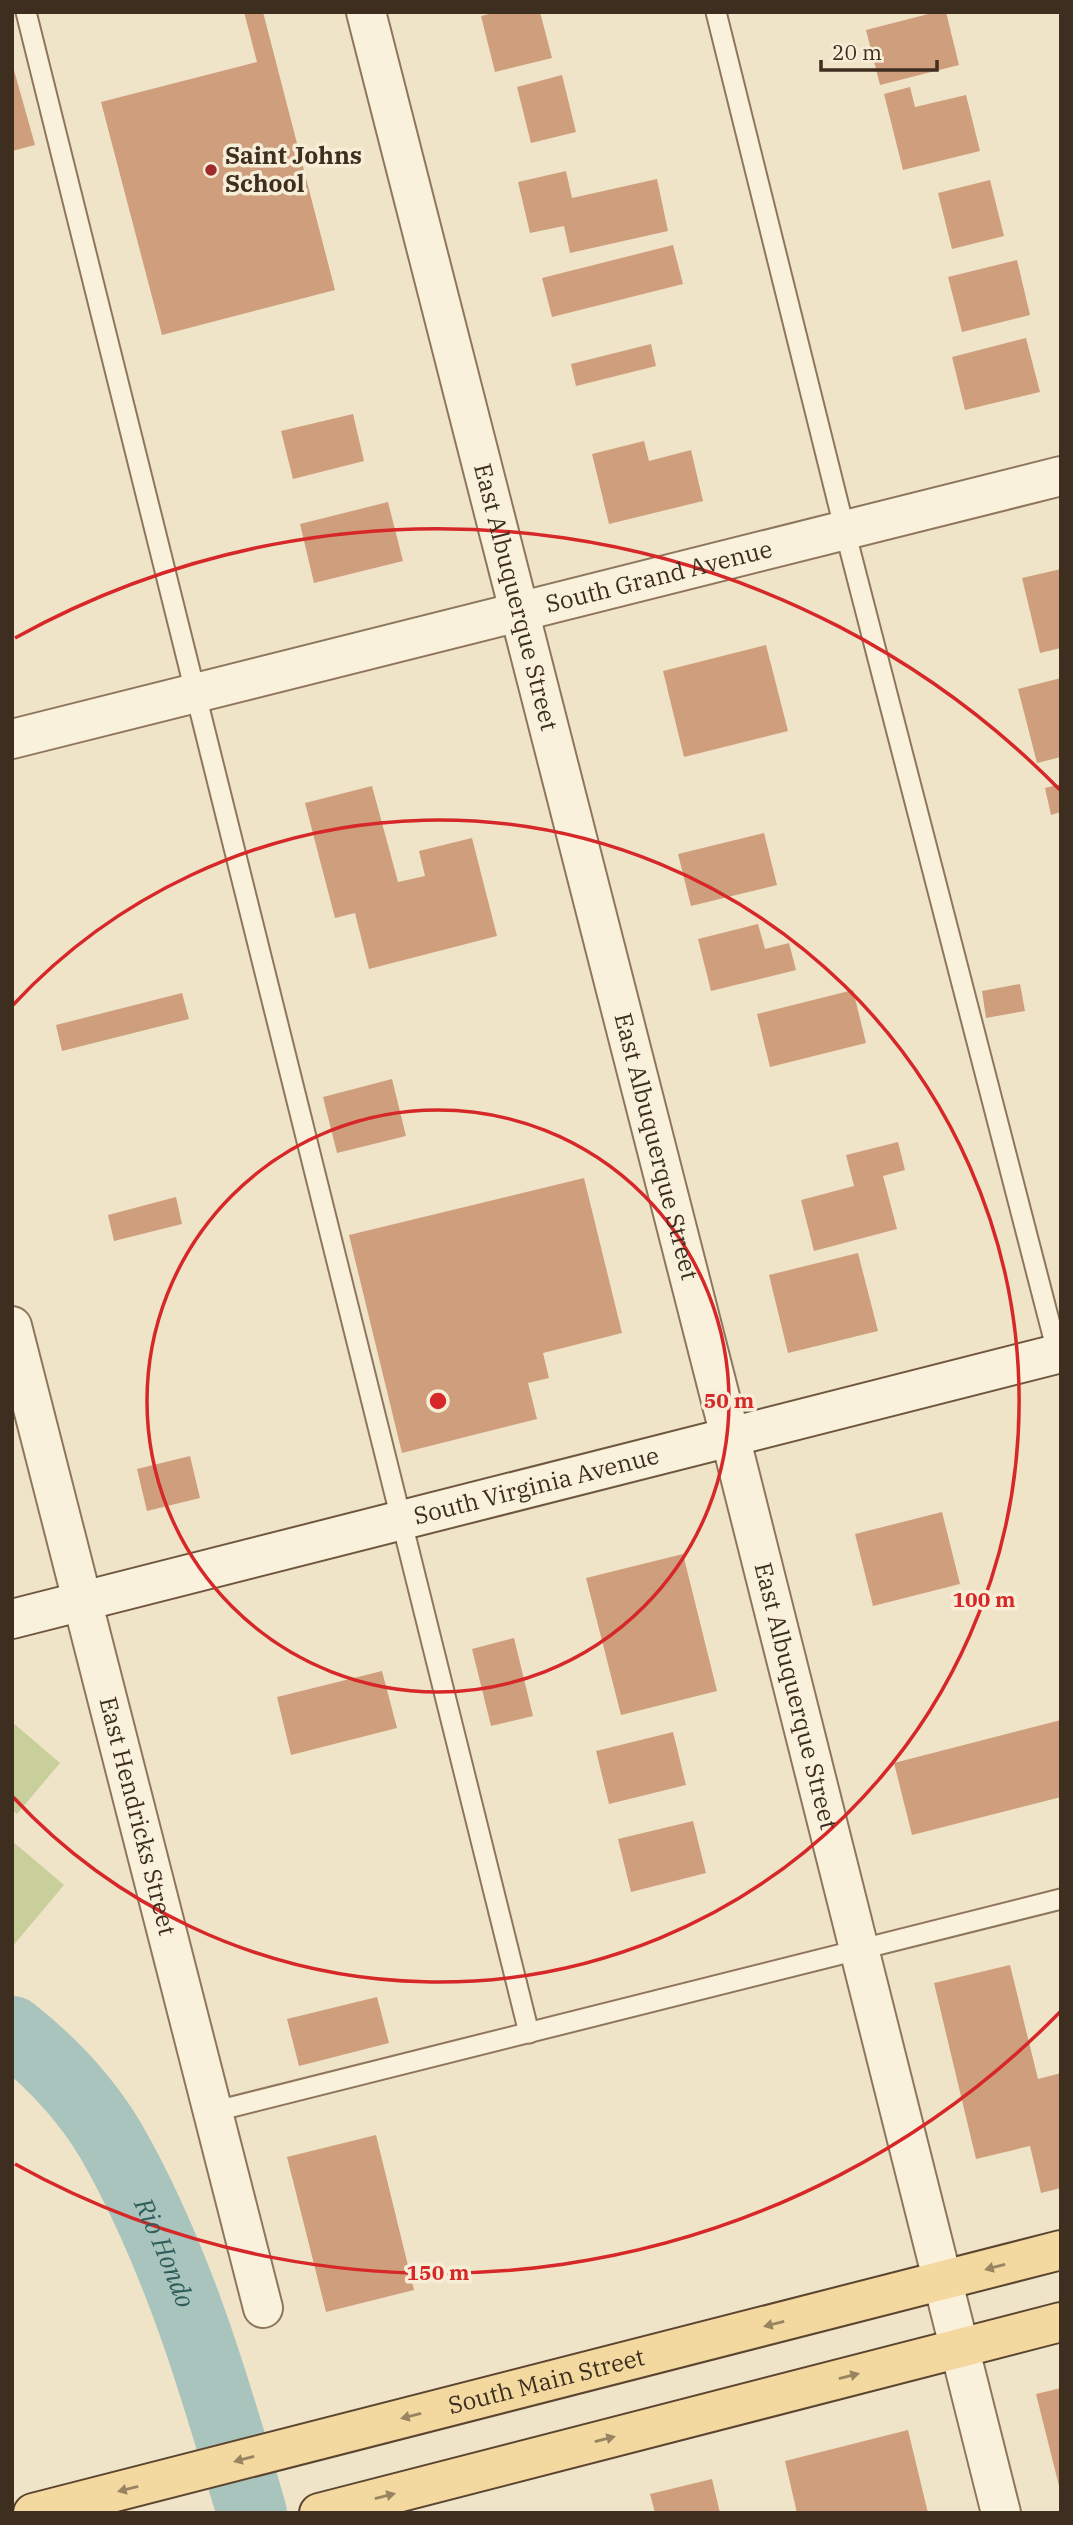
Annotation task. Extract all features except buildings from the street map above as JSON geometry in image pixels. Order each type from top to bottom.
[{"type":"main road","name":"South Main Street","points":[[33,2513],[1061,2250]]},
{"type":"main road","points":[[319,2513],[1061,2322]]},
{"type":"street","name":"East Albuquerque Street","points":[[366,12],[730,1436],[1001,2513]]},
{"type":"street","name":"South Grand Avenue","points":[[12,739],[1061,476]]},
{"type":"street","name":"East Hendricks Street","points":[[12,1326],[262,2308]]},
{"type":"street","name":"South Virginia Avenue","points":[[12,1619],[730,1436],[1060,1358]]},
{"type":"lane","points":[[26,12],[529,2033]]},
{"type":"lane","points":[[716,12],[845,531],[1060,1358]]},
{"type":"lane","points":[[212,2112],[1061,1899]]},
{"type":"green space","points":[[12,1722],[60,1763],[17,1814],[12,1810]]},
{"type":"green space","points":[[12,1841],[64,1885],[12,1947]]},
{"type":"waterway","name":"Rio Hondo","points":[[12,2031],[40,2055],[79,2096],[111,2141],[134,2185],[156,2230],[192,2322],[252,2513]]},
{"type":"place","name":"Saint Johns School","points":[[211,170]]}]
